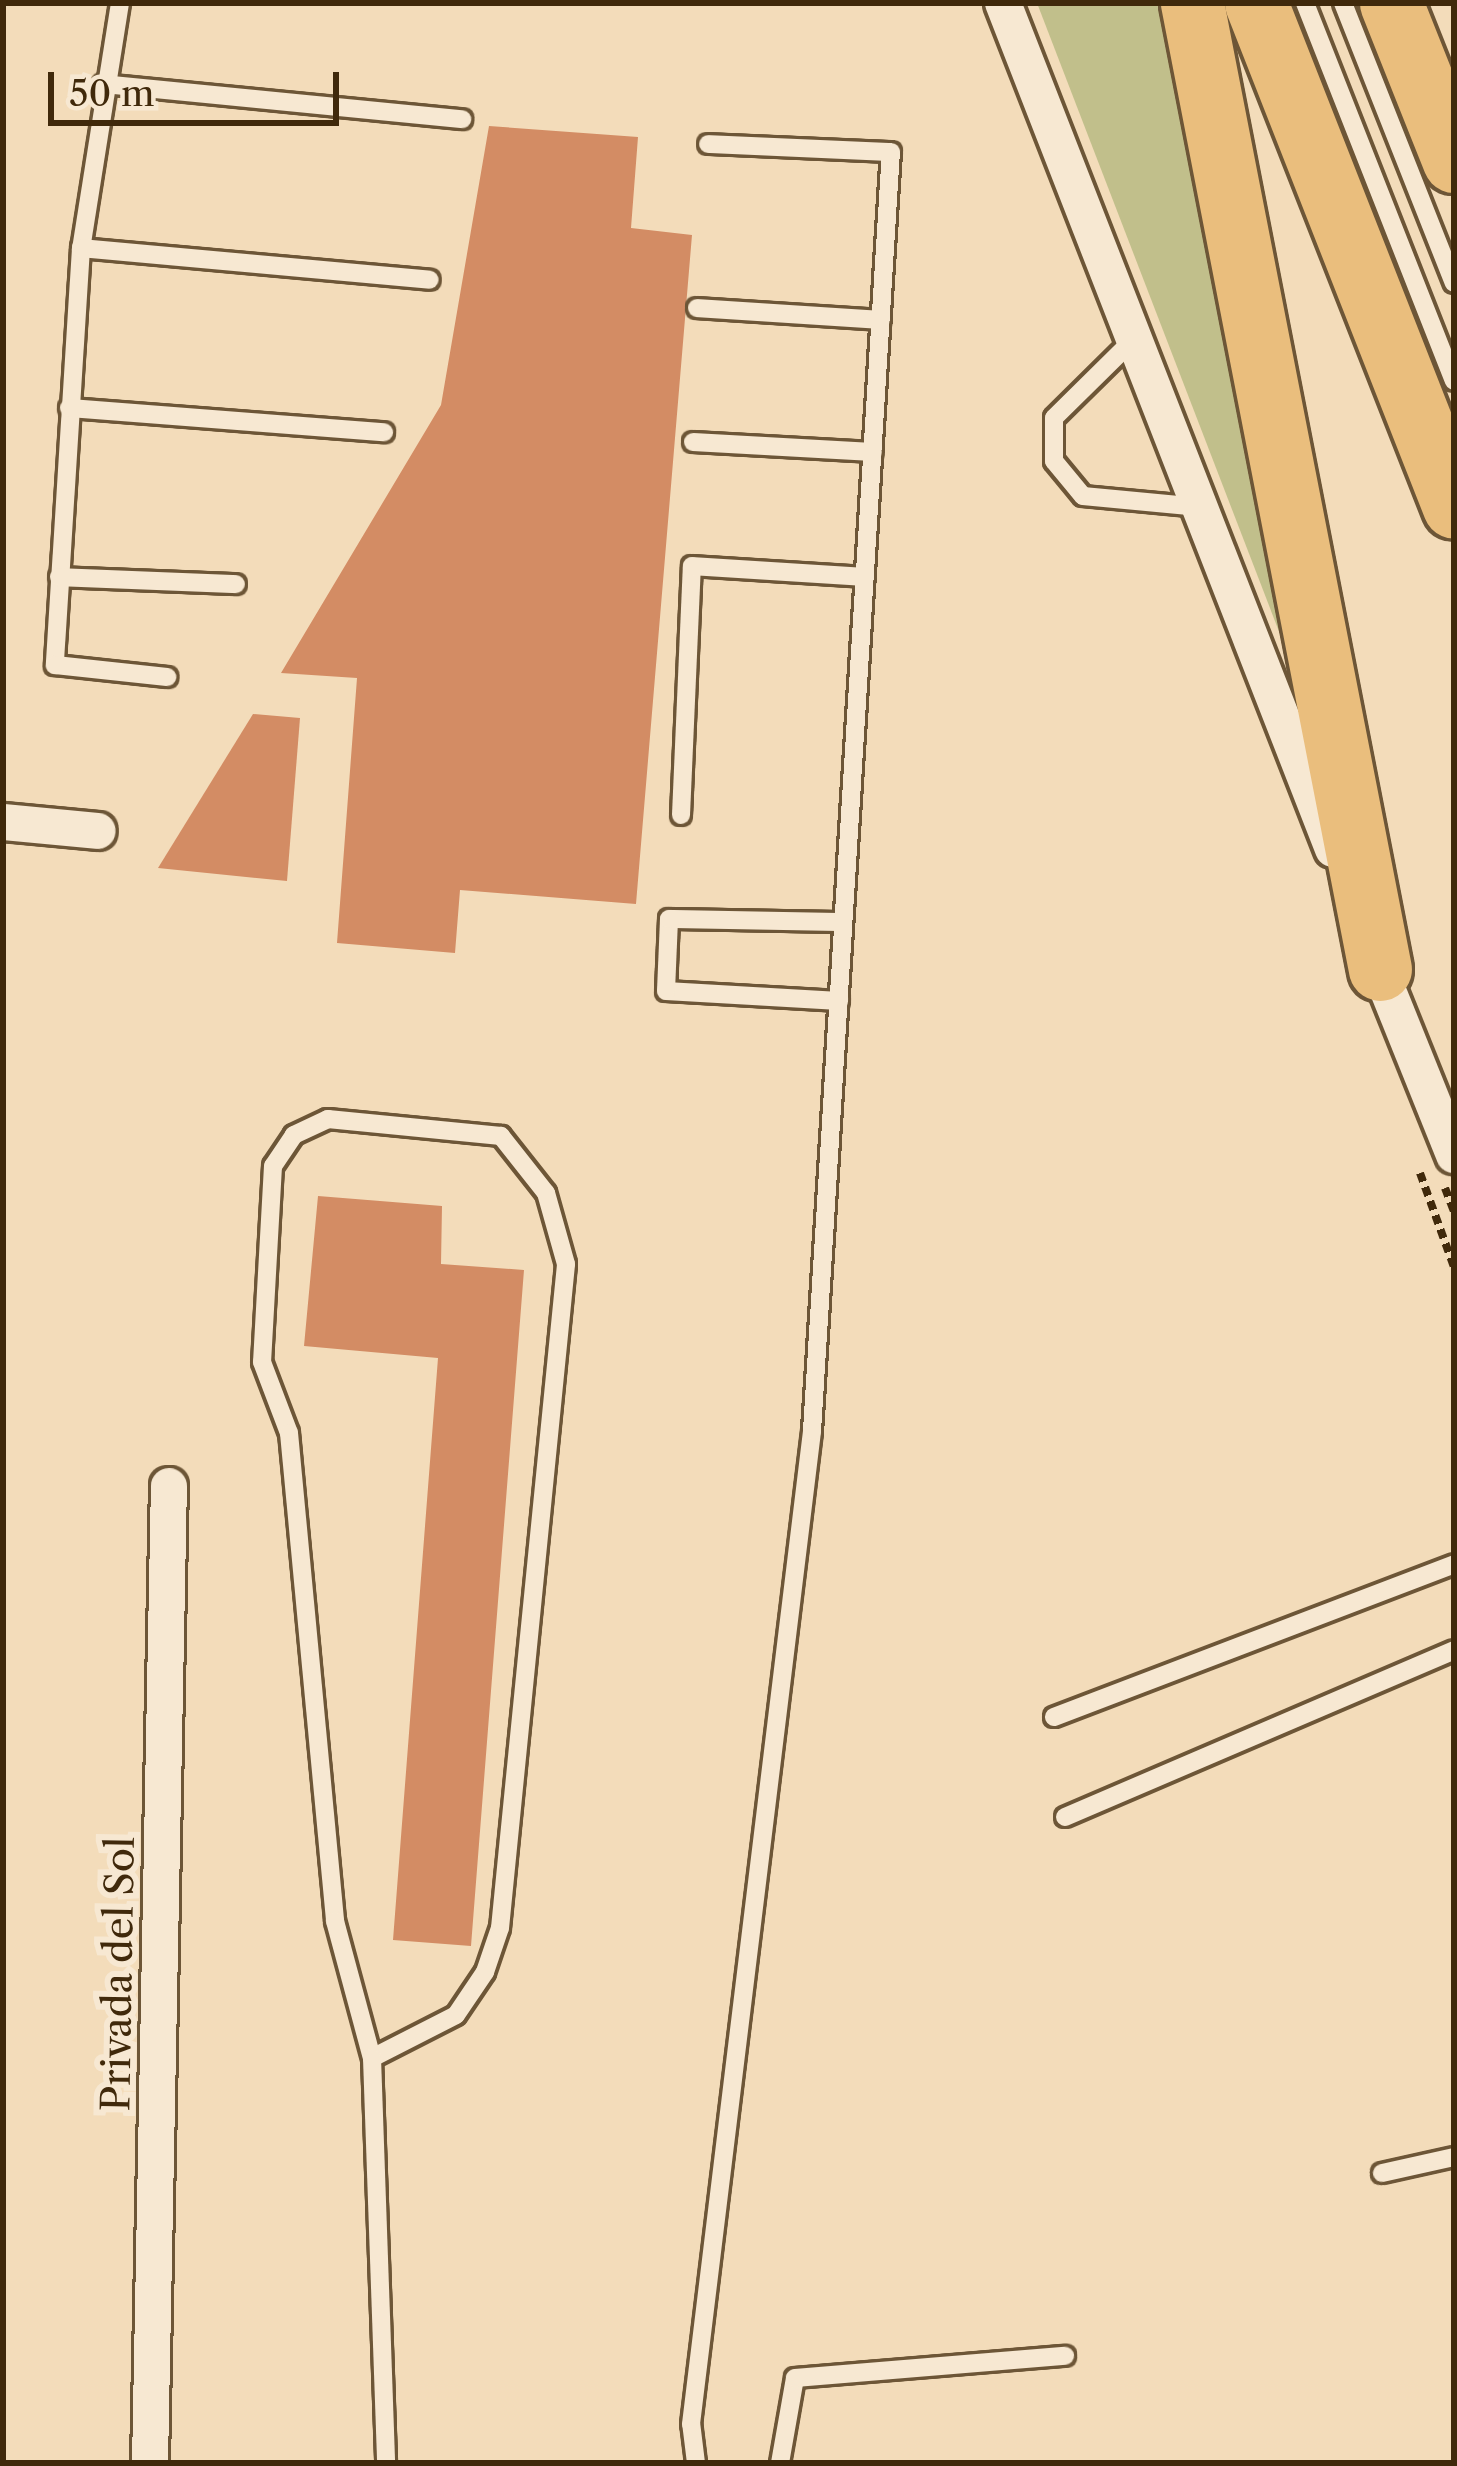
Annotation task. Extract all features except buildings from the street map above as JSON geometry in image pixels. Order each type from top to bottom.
[{"type":"highway","points":[[1192,3],[1379,969]]},
{"type":"highway","points":[[1256,3],[1454,507]]},
{"type":"highway","points":[[1391,3],[1454,161]]},
{"type":"street","points":[[1003,3],[1454,1155]]},
{"type":"street","points":[[3,822],[98,831]]},
{"type":"street","name":"Privada del Sol","points":[[150,2463],[169,1486]]},
{"type":"lane","points":[[119,3],[81,248],[55,664],[167,677]]},
{"type":"lane","points":[[1304,3],[1454,381]]},
{"type":"lane","points":[[1343,3],[1454,283]]},
{"type":"lane","points":[[103,84],[462,119]]},
{"type":"lane","points":[[696,2463],[691,2424],[812,1431],[891,152],[708,144]]},
{"type":"lane","points":[[81,248],[430,280]]},
{"type":"lane","points":[[697,308],[880,320]]},
{"type":"lane","points":[[1134,339],[1054,418],[1054,461],[1084,496],[1199,507]]},
{"type":"lane","points":[[69,408],[384,432]]},
{"type":"lane","points":[[693,442],[873,452]]},
{"type":"lane","points":[[681,815],[692,566],[865,577]]},
{"type":"lane","points":[[59,577],[236,584]]},
{"type":"lane","points":[[838,1001],[666,991],[669,919],[844,922]]},
{"type":"lane","points":[[372,2058],[456,2015],[485,1972],[500,1928],[566,1264],[546,1192],[501,1136],[328,1120],[294,1135],[273,1166],[262,1362],[289,1433],[332,1898],[372,2058],[386,2463]]},
{"type":"lane","points":[[1054,1717],[1454,1564]]},
{"type":"lane","points":[[1065,1817],[1454,1650]]},
{"type":"lane","points":[[1382,2173],[1454,2157]]},
{"type":"lane","points":[[780,2463],[795,2378],[1065,2356]]},
{"type":"shaded area","points":[[1037,3],[1174,3],[1320,738]]}]
